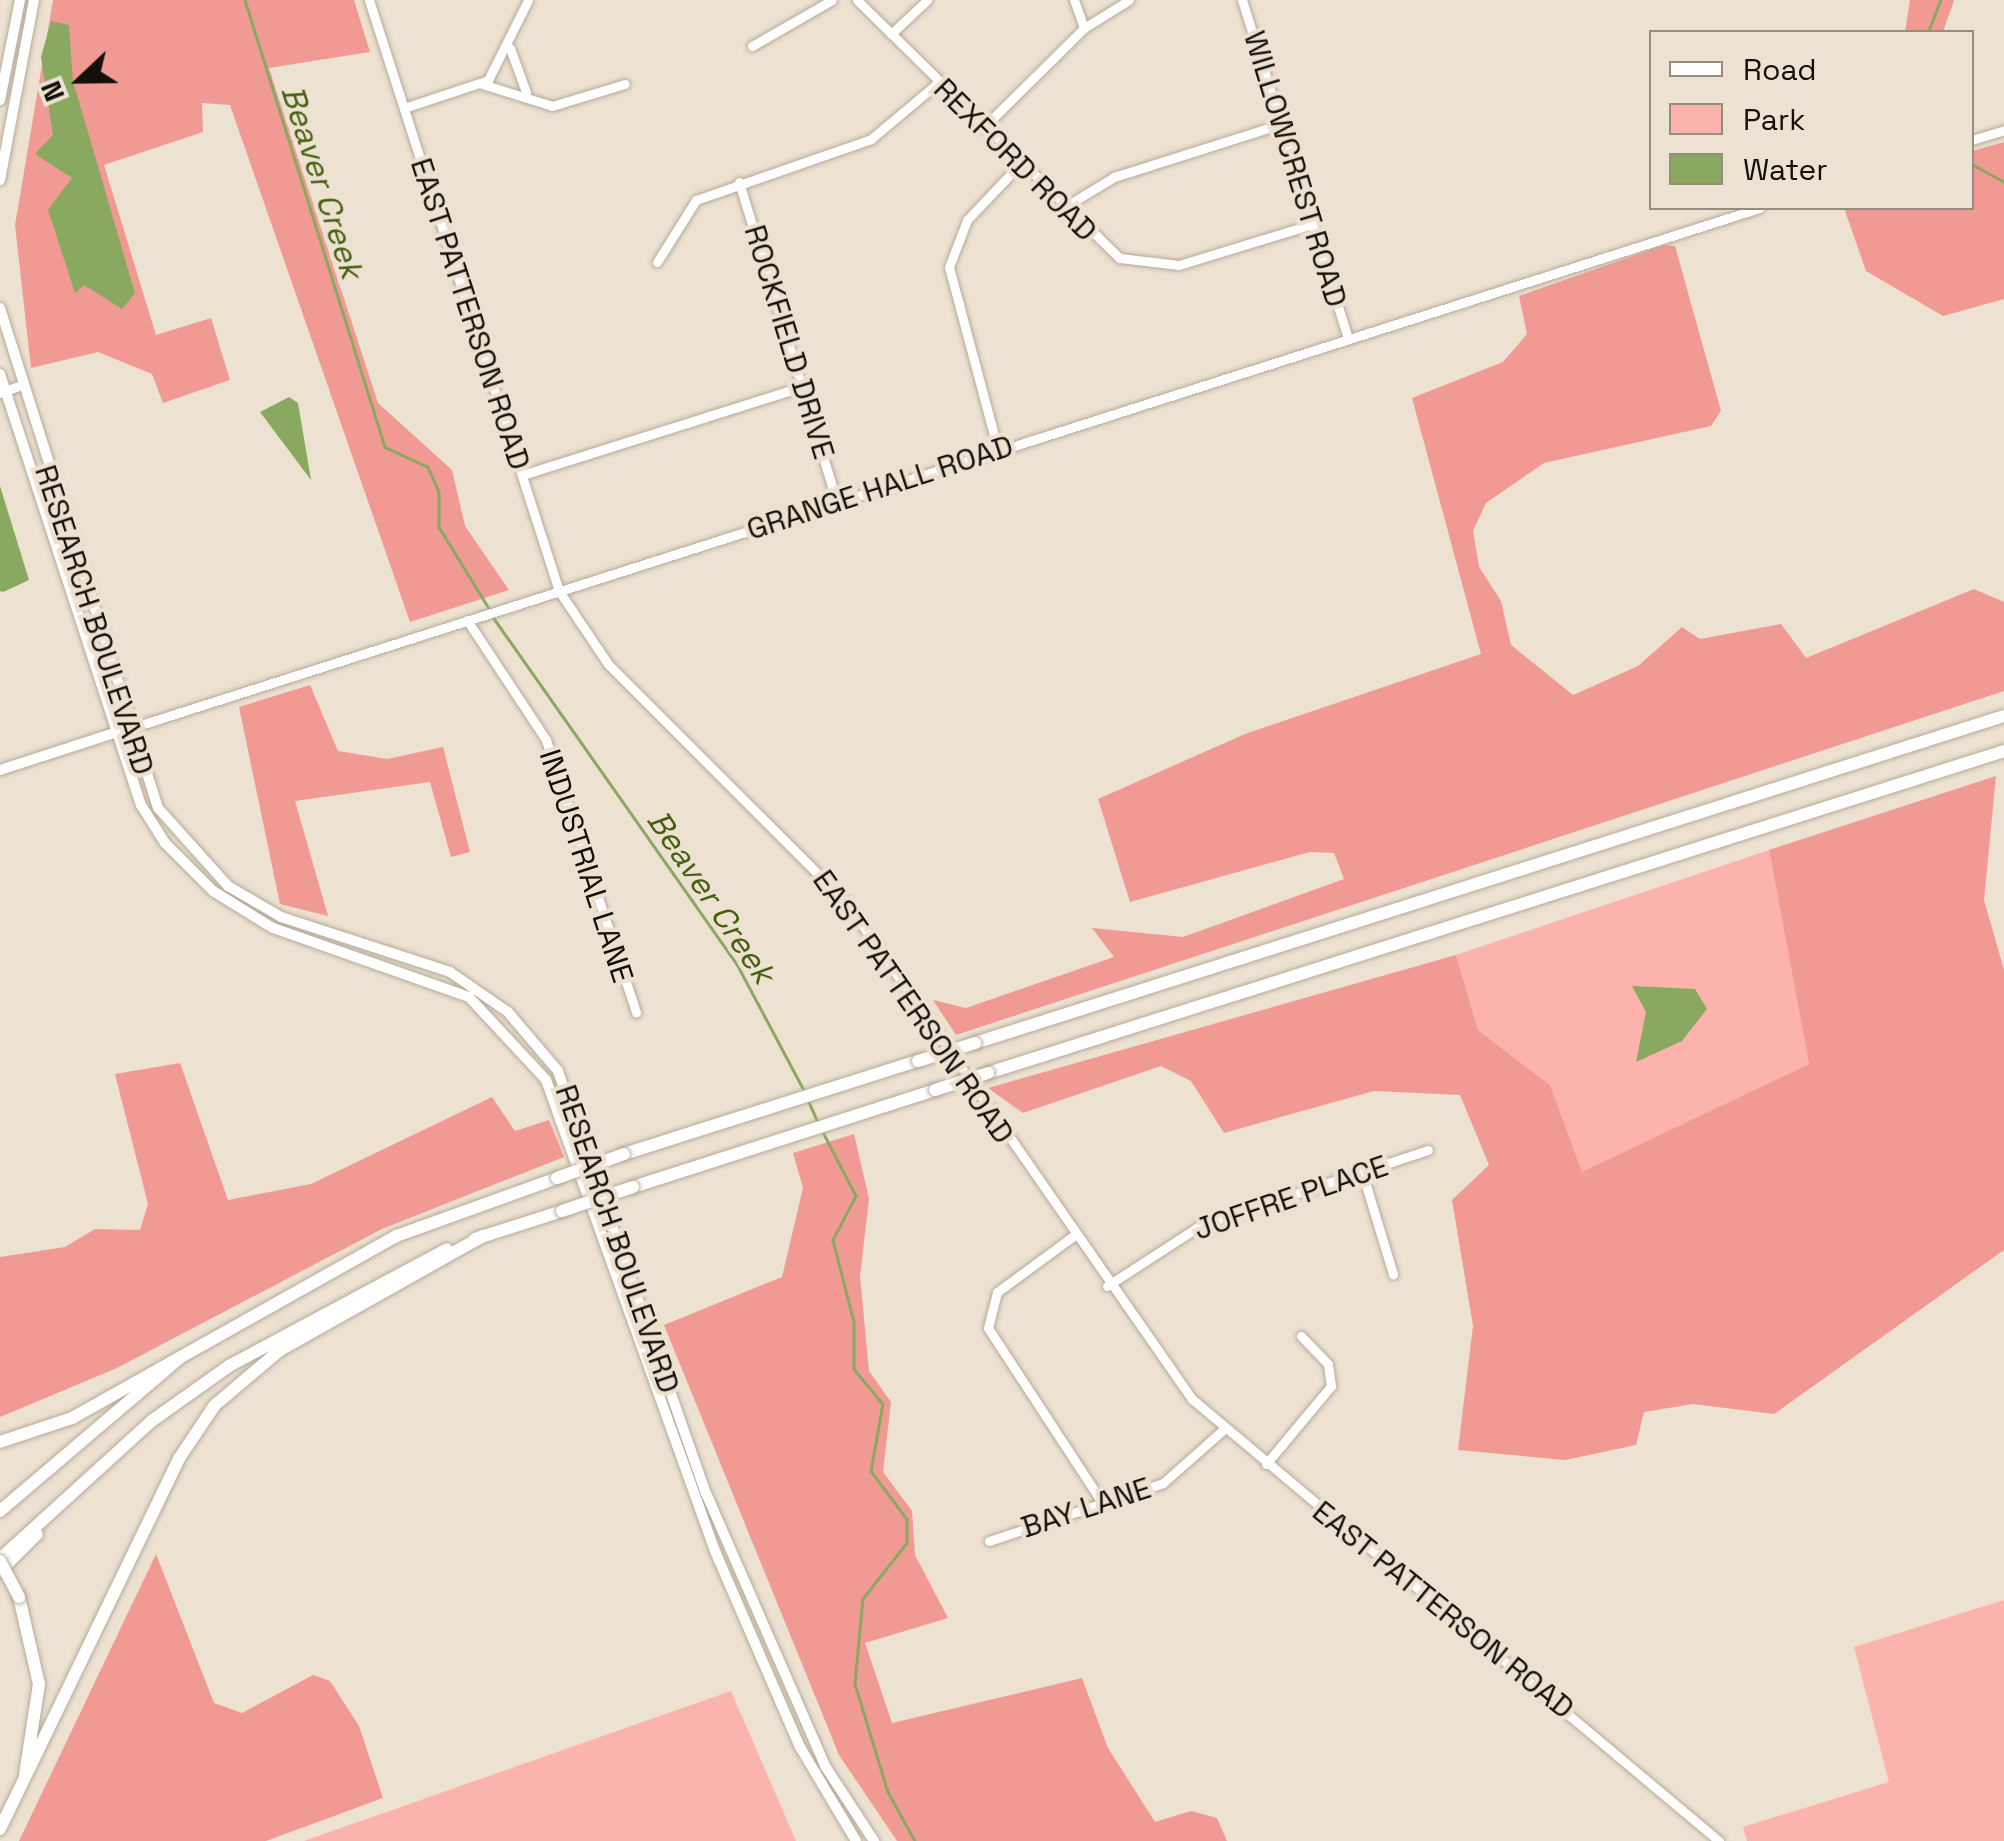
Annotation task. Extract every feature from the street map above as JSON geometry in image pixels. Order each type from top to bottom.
[{"type":"highway","points":[[0,1442],[72,1418],[240,1318],[396,1236],[624,1154],[2004,716]]},
{"type":"highway","points":[[0,1827],[23,1780],[38,1714],[37,1664],[19,1597],[0,1560],[152,1420],[307,1317],[483,1236],[2004,750]]},
{"type":"highway","points":[[0,1827],[198,1428],[265,1360],[483,1236]]},
{"type":"highway","points":[[0,1511],[102,1418],[240,1318]]},
{"type":"highway","points":[[0,1571],[90,1474]]},
{"type":"main road","points":[[0,100],[20,0]]},
{"type":"main road","points":[[0,180],[34,0]]},
{"type":"main road","name":"RESEARCH BOULEVARD","points":[[0,308],[18,386],[123,730],[141,804],[213,891],[273,928],[469,997],[546,1080],[704,1523],[800,1747],[856,1841]]},
{"type":"main road","name":"RESEARCH BOULEVARD","points":[[0,374],[2,392],[123,730],[158,808],[228,886],[282,916],[450,972],[508,1012],[558,1071],[706,1492],[825,1766],[874,1841]]},
{"type":"main road","name":"GRANGE HALL ROAD","points":[[0,770],[123,730]]},
{"type":"street","name":"EAST PATTERSON ROAD","points":[[369,0],[559,591],[652,716],[846,902],[1168,1372],[1224,1429],[1719,1841]]},
{"type":"street","points":[[476,86],[510,48],[528,0]]},
{"type":"street","points":[[752,46],[832,0]]},
{"type":"street","name":"REXFORD ROAD","points":[[857,0],[1110,252],[1153,267],[1313,224]]},
{"type":"street","points":[[891,34],[927,0]]},
{"type":"street","points":[[1074,0],[1084,28]]},
{"type":"street","points":[[983,128],[1084,28],[1130,0]]},
{"type":"street","name":"WILLOWCREST ROAD","points":[[1242,0],[1348,338]]},
{"type":"street","points":[[510,48],[526,92]]},
{"type":"street","points":[[657,262],[687,208],[739,182],[871,139],[939,82]]},
{"type":"street","points":[[404,108],[476,86],[526,92],[558,106],[624,84]]},
{"type":"street","points":[[1062,208],[1114,177],[1281,124]]},
{"type":"street","points":[[1974,139],[2004,130]]},
{"type":"street","points":[[998,450],[949,267],[966,220],[1020,164]]},
{"type":"street","name":"ROCKFIELD DRIVE","points":[[739,182],[837,502]]},
{"type":"street","name":"GRANGE HALL ROAD","points":[[123,730],[1754,210]]},
{"type":"street","points":[[2,392],[18,386]]},
{"type":"street","points":[[522,476],[804,386]]},
{"type":"street","name":"INDUSTRIAL LANE","points":[[468,620],[555,761],[636,1012]]},
{"type":"street","name":"JOFFRE PLACE","points":[[1107,1286],[1201,1225],[1428,1150]]},
{"type":"street","points":[[1362,1172],[1393,1274]]},
{"type":"street","points":[[1072,1237],[997,1292],[988,1328],[1103,1504]]},
{"type":"street","points":[[1266,1464],[1330,1386],[1328,1364],[1301,1336]]},
{"type":"street","name":"BAY LANE","points":[[989,1540],[1172,1478],[1224,1429]]},
{"type":"green space","points":[[1769,850],[1809,1064],[1581,1173],[1550,1085],[1478,1030],[1456,955]]},
{"type":"green space","points":[[2004,1600],[2004,1841],[1747,1841],[1743,1827],[1889,1782],[1854,1647]]},
{"type":"green space","points":[[731,1691],[796,1841],[304,1841]]},
{"type":"shaded area","points":[[53,0],[354,0],[370,52],[269,68],[378,403],[452,470],[465,526],[509,590],[410,622],[230,105],[202,103],[203,132],[104,165],[156,335],[211,318],[230,380],[163,403],[152,374],[98,352],[31,368],[15,225]]},
{"type":"shaded area","points":[[1910,0],[1954,0],[1944,30],[1905,30]]},
{"type":"shaded area","points":[[2004,142],[2004,299],[1943,316],[1866,271],[1845,210],[1974,210],[1974,150]]},
{"type":"shaded area","points":[[1664,245],[1675,246],[1721,411],[1711,426],[1544,463],[1486,503],[1473,531],[1479,567],[1501,601],[1511,645],[1573,695],[1638,666],[1682,627],[1700,639],[1781,624],[1806,658],[1974,589],[2004,602],[2004,691],[956,1035],[933,1000],[966,1008],[1114,957],[1092,928],[1183,937],[1344,879],[1334,853],[1310,852],[1130,902],[1098,799],[1245,734],[1481,654],[1412,398],[1503,362],[1527,334],[1519,296]]},
{"type":"shaded area","points":[[310,685],[338,751],[387,759],[443,747],[470,852],[451,857],[430,782],[295,801],[328,916],[280,904],[239,707]]},
{"type":"shaded area","points":[[1996,776],[1984,900],[2004,970],[2004,1250],[1774,1414],[1693,1404],[1644,1412],[1636,1445],[1565,1460],[1458,1450],[1473,1326],[1452,1200],[1489,1165],[1460,1095],[1374,1091],[1224,1133],[1191,1081],[1161,1066],[1023,1113],[988,1088],[1456,955],[1478,1030],[1550,1085],[1582,1172],[1809,1064],[1769,850]]},
{"type":"shaded area","points":[[180,1063],[228,1200],[311,1184],[492,1097],[515,1131],[549,1120],[564,1157],[382,1229],[117,1368],[0,1417],[0,1257],[65,1247],[95,1229],[140,1230],[148,1204],[115,1074]]},
{"type":"shaded area","points":[[854,1134],[869,1199],[860,1276],[869,1371],[891,1402],[883,1472],[912,1511],[915,1555],[948,1618],[865,1643],[892,1723],[1082,1678],[1108,1748],[1155,1822],[1191,1811],[1217,1818],[1227,1841],[897,1841],[839,1755],[664,1325],[782,1277],[803,1188],[793,1153]]},
{"type":"shaded area","points":[[156,1554],[214,1703],[242,1713],[313,1675],[330,1681],[359,1726],[383,1798],[266,1841],[19,1841]]},
{"type":"water","points":[[51,21],[69,25],[73,81],[135,293],[122,309],[84,285],[75,293],[48,210],[72,178],[35,154],[53,135],[41,57]]},
{"type":"water","points":[[289,397],[298,403],[311,480],[260,412]]},
{"type":"water","points":[[0,486],[29,580],[3,592],[0,591]]},
{"type":"water","points":[[1632,986],[1695,989],[1707,1009],[1682,1041],[1636,1062],[1646,1012]]},
{"type":"waterway","name":"Beaver Creek","points":[[245,0],[385,447],[428,467],[439,492],[439,527],[490,610]]},
{"type":"waterway","points":[[1929,30],[1940,0]]},
{"type":"waterway","points":[[1974,165],[2004,182]]},
{"type":"waterway","name":"Beaver Creek","points":[[493,617],[738,966],[804,1090]]},
{"type":"waterway","name":"Beaver Creek","points":[[809,1102],[818,1122]]},
{"type":"waterway","name":"Beaver Creek","points":[[824,1134],[856,1196],[833,1240],[854,1322],[854,1369],[883,1404],[871,1471],[907,1519],[907,1543],[863,1599],[855,1684],[888,1792],[915,1841]]}]
